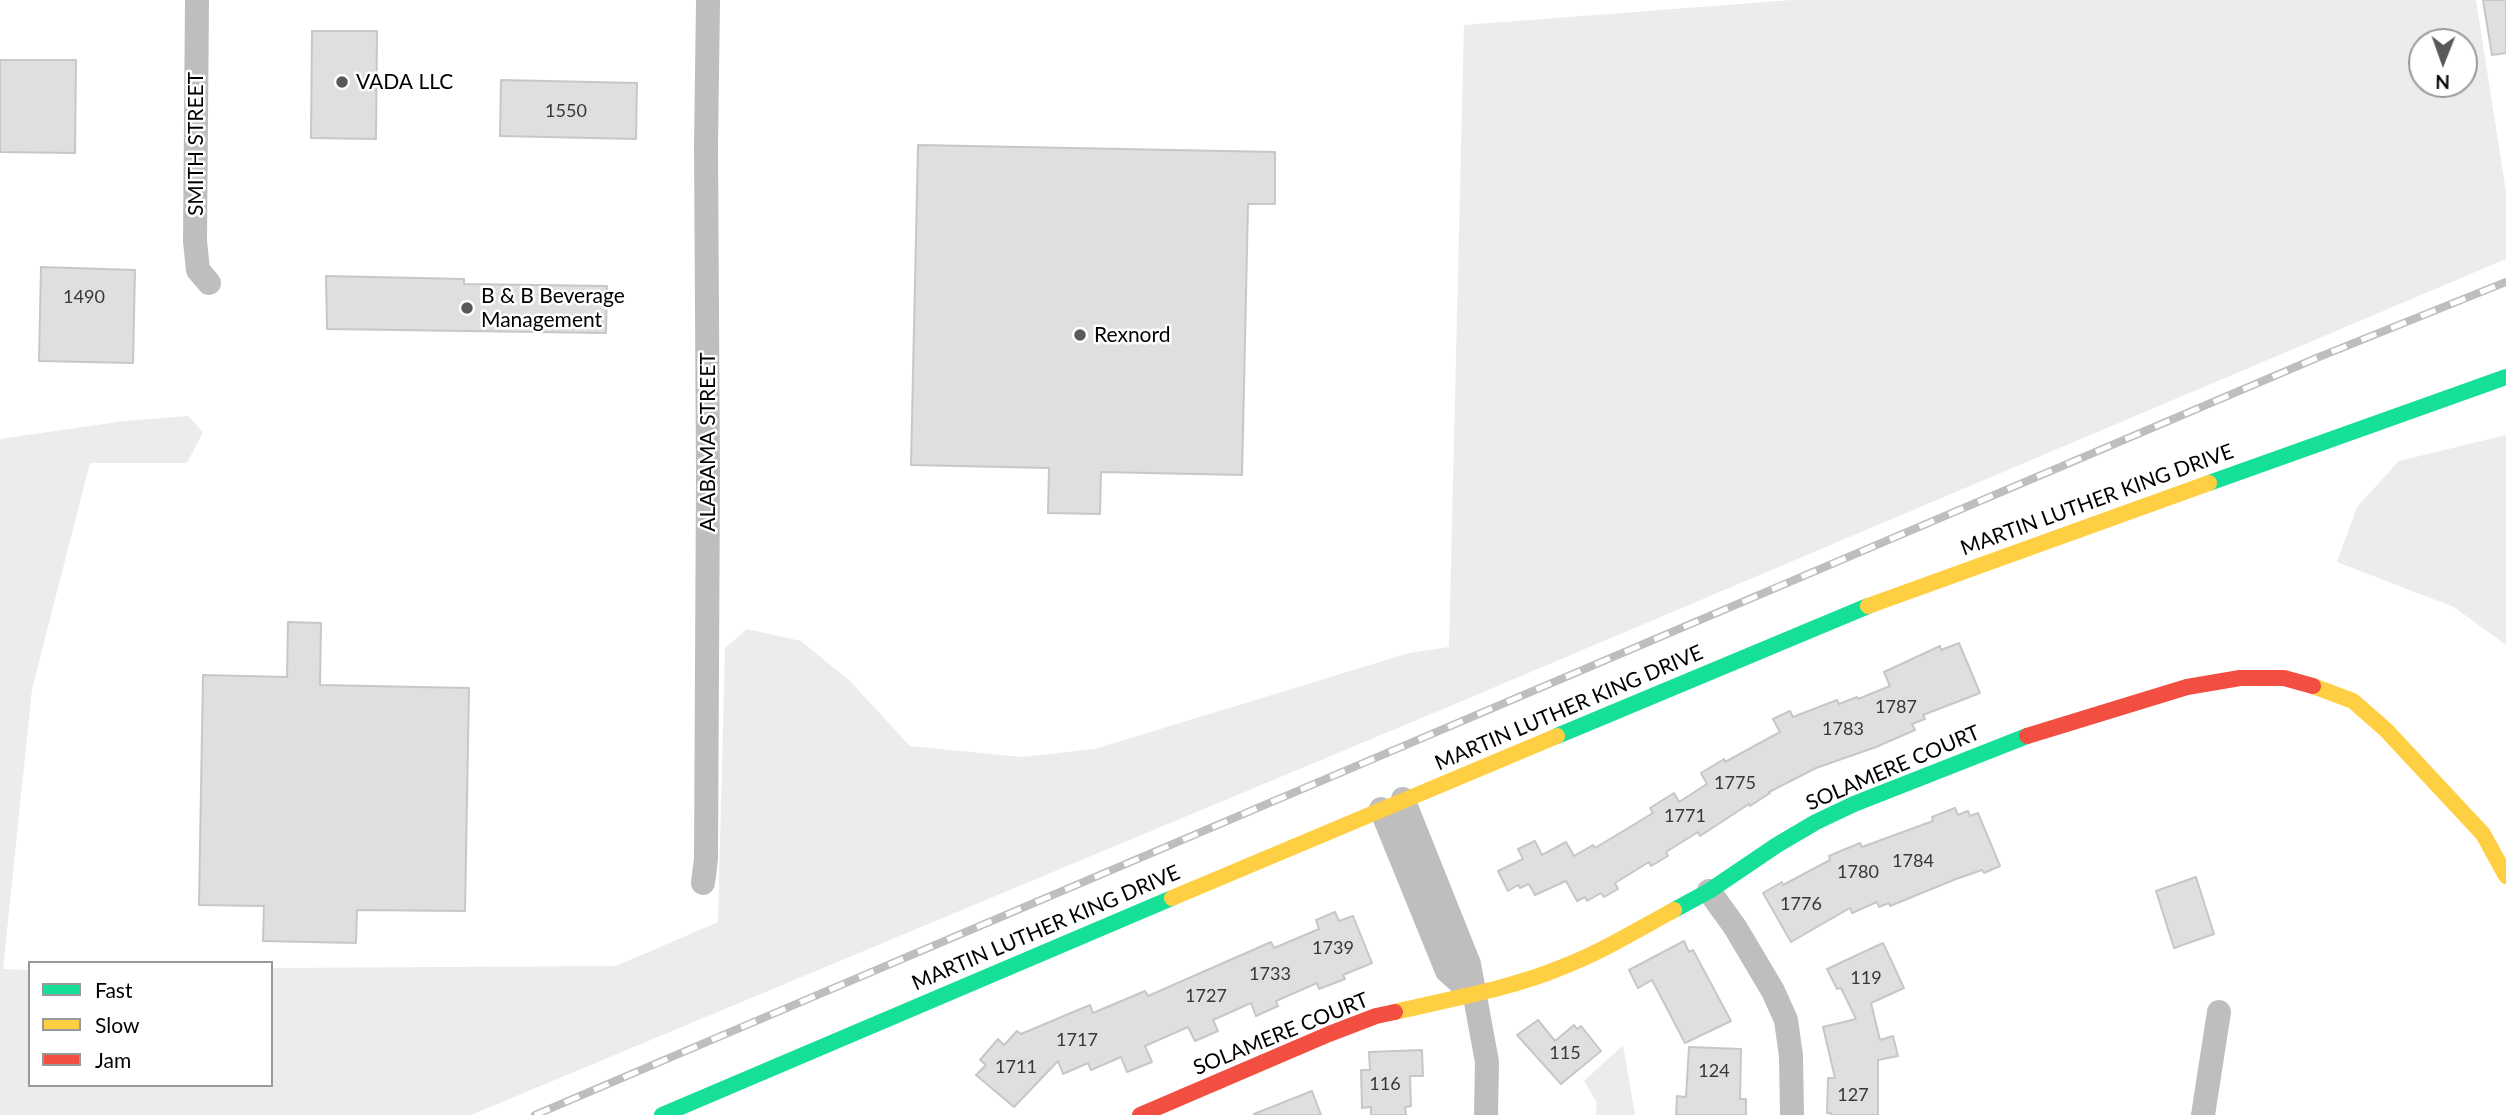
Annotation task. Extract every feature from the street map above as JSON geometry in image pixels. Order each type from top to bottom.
[{"type":"main road","name":"MARTIN LUTHER KING DRIVE","points":[[662,1115],[1392,804],[1878,602],[2506,377]]},
{"type":"main road","name":"SOLAMERE COURT","points":[[1140,1115],[1376,1016],[1473,994],[1559,969],[1709,891],[1816,822],[2007,742],[2187,687],[2240,677],[2284,678],[2353,701],[2386,730],[2483,834],[2506,876]]},
{"type":"street","name":"SMITH STREET","points":[[197,0],[195,241],[198,270],[209,283]]},
{"type":"street","name":"ALABAMA STREET","points":[[704,883],[708,475],[708,0]]},
{"type":"street","points":[[1392,804],[1469,964],[1487,1062],[1486,1115]]},
{"type":"street","points":[[1709,891],[1735,927],[1773,991],[1786,1020],[1791,1056],[1792,1115]]},
{"type":"street","points":[[2203,1115],[2219,1012]]},
{"type":"shaded area","points":[[1792,0],[2476,0],[2506,192],[2506,259],[1448,707],[471,1115],[0,1115],[0,439],[124,421],[188,416],[203,432],[187,463],[90,463],[32,689],[3,969],[28,970],[28,1087],[273,1087],[273,968],[616,966],[718,922],[725,648],[747,629],[801,641],[850,681],[910,746],[1022,757],[1095,749],[1409,653],[1449,647],[1464,25]]},
{"type":"shaded area","points":[[2506,435],[2506,645],[2454,607],[2337,562],[2357,507],[2399,461]]},
{"type":"shaded area","points":[[1623,1045],[1635,1115],[1596,1115],[1597,1103],[1584,1081]]},
{"type":"building","points":[[2483,0],[2506,0],[2506,53],[2492,55]]},
{"type":"building","points":[[312,31],[377,31],[376,139],[311,138]]},
{"type":"building","points":[[0,60],[76,60],[75,153],[0,152]]},
{"type":"building","points":[[501,80],[637,83],[636,139],[500,136]]},
{"type":"building","name":"Rexnord","points":[[918,145],[1275,152],[1275,204],[1248,204],[1242,475],[1101,472],[1100,514],[1048,513],[1049,468],[911,465]]},
{"type":"building","points":[[41,267],[135,270],[133,363],[39,361]]},
{"type":"building","points":[[326,276],[464,279],[464,284],[607,286],[606,333],[327,329]]},
{"type":"building","points":[[288,622],[321,623],[320,685],[469,688],[465,911],[357,910],[356,943],[263,941],[264,906],[199,905],[203,675],[287,677]]},
{"type":"building","points":[[1959,643],[1980,693],[1923,715],[1925,719],[1912,724],[1915,730],[1816,768],[1769,792],[1700,836],[1698,832],[1666,852],[1668,856],[1651,866],[1649,862],[1615,883],[1618,889],[1604,897],[1601,893],[1587,901],[1585,897],[1577,901],[1566,881],[1535,895],[1529,884],[1520,888],[1518,885],[1508,891],[1498,871],[1523,859],[1518,849],[1535,841],[1542,855],[1566,842],[1574,856],[1593,845],[1595,848],[1653,813],[1650,808],[1674,793],[1679,802],[1707,784],[1701,773],[1780,732],[1773,719],[1790,711],[1793,717],[1837,700],[1839,704],[1857,697],[1858,699],[1890,686],[1884,672],[1940,646],[1941,650]]},
{"type":"building","points":[[1955,808],[1958,815],[1968,811],[1970,816],[1978,813],[2000,866],[1984,873],[1982,870],[1956,879],[1890,906],[1889,903],[1879,907],[1877,902],[1852,913],[1850,908],[1791,942],[1763,893],[1830,860],[1829,856],[1860,843],[1862,847],[1933,821],[1932,817]]},
{"type":"building","points":[[2196,877],[2214,934],[2174,948],[2156,891]]},
{"type":"building","points":[[1335,912],[1339,921],[1353,916],[1372,963],[1343,975],[1345,979],[1319,989],[1317,983],[1276,1001],[1278,1006],[1256,1016],[1251,1003],[1213,1020],[1218,1031],[1195,1041],[1188,1027],[1145,1046],[1152,1062],[1127,1072],[1121,1057],[1091,1070],[1088,1063],[1063,1074],[1058,1061],[1014,1107],[976,1075],[986,1065],[980,1060],[998,1039],[1004,1045],[1017,1031],[1021,1034],[1090,1005],[1093,1013],[1145,991],[1148,996],[1271,942],[1274,948],[1319,929],[1316,920]]},
{"type":"building","points":[[1684,941],[1689,952],[1693,950],[1731,1021],[1685,1043],[1652,980],[1638,988],[1629,970]]},
{"type":"building","points":[[1883,943],[1904,988],[1871,1003],[1880,1040],[1893,1036],[1898,1056],[1878,1060],[1878,1115],[1831,1115],[1827,1113],[1828,1078],[1835,1078],[1823,1027],[1856,1019],[1841,988],[1837,989],[1827,969]]},
{"type":"building","points":[[1538,1020],[1555,1041],[1574,1025],[1577,1029],[1581,1026],[1601,1051],[1561,1084],[1517,1035]]},
{"type":"building","points":[[1689,1047],[1741,1049],[1740,1099],[1746,1099],[1746,1115],[1676,1115],[1677,1096],[1686,1097]]},
{"type":"building","points":[[1422,1050],[1423,1076],[1410,1076],[1411,1106],[1405,1107],[1406,1115],[1371,1115],[1371,1107],[1362,1108],[1361,1070],[1370,1070],[1369,1052]]},
{"type":"building","points":[[1312,1091],[1321,1115],[1254,1115],[1254,1114]]},
{"type":"railway","points":[[535,1115],[2319,357],[2506,282]]},
{"type":"traffic: fast","points":[[2209,483],[2506,377]]},
{"type":"traffic: fast","points":[[1557,736],[1868,606]]},
{"type":"traffic: fast","points":[[1674,910],[1709,891],[1816,822],[1854,804],[2027,736]]},
{"type":"traffic: fast","points":[[662,1115],[1172,898]]},
{"type":"traffic: slow","points":[[1868,606],[2209,483]]},
{"type":"traffic: slow","points":[[2313,686],[2353,701],[2386,730],[2483,834],[2506,876]]},
{"type":"traffic: slow","points":[[1172,898],[1557,736]]},
{"type":"traffic: slow","points":[[1395,1012],[1500,988],[1540,975],[1575,962],[1674,910]]},
{"type":"traffic: jam","points":[[2027,736],[2187,687],[2240,678],[2284,678],[2313,686]]},
{"type":"traffic: jam","points":[[1140,1115],[1329,1034],[1376,1016],[1395,1012]]},
{"type":"place","name":"VADA LLC","points":[[342,82]]},
{"type":"place","name":"B & B Beverage Management","points":[[467,308]]},
{"type":"place","name":"Rexnord","points":[[1080,335]]}]
